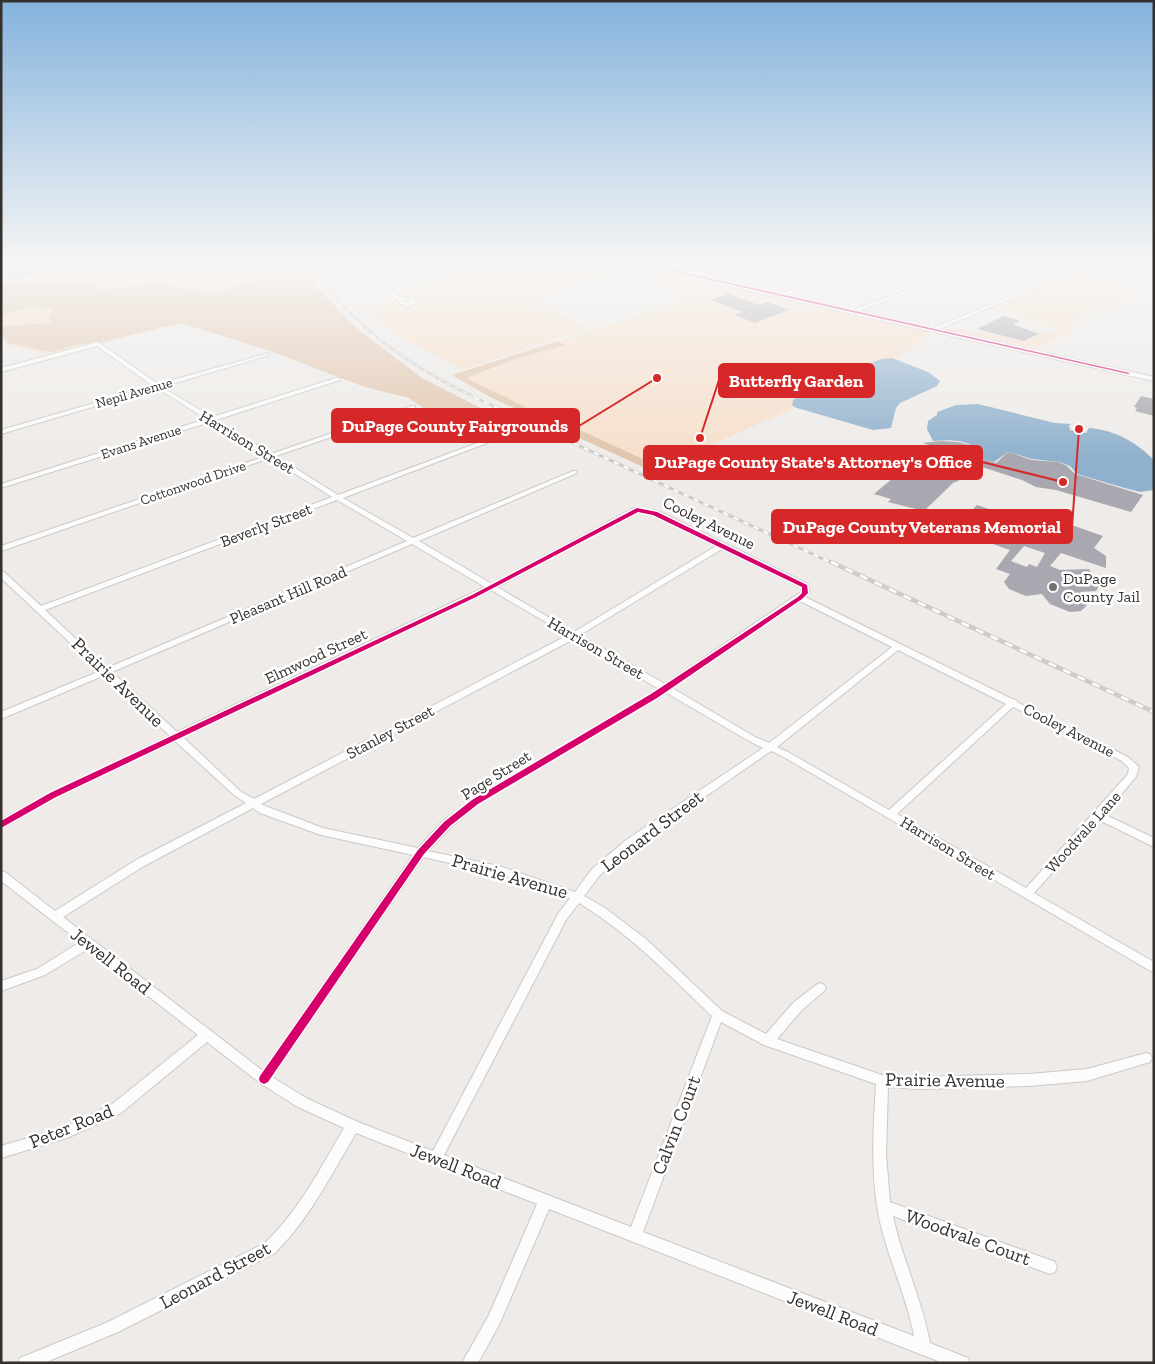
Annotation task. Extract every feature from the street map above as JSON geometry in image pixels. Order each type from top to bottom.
[{"type":"street","points":[[933,330],[1154,379]]},
{"type":"street","points":[[1,370],[98,344]]},
{"type":"street","name":"Harrison Street","points":[[98,344],[157,386],[339,498],[752,740],[770,747],[891,814],[1154,968]]},
{"type":"street","name":"Nepil Avenue","points":[[1,432],[267,354]]},
{"type":"street","name":"Evans Avenue","points":[[1,486],[338,379]]},
{"type":"street","name":"Cottonwood Drive","points":[[1,549],[413,407]]},
{"type":"street","name":"Beverly Street","points":[[41,609],[490,440]]},
{"type":"street","name":"Pleasant Hill Road","points":[[1,716],[575,472]]},
{"type":"street","name":"Cooley Avenue","points":[[642,509],[655,512],[805,586],[805,593],[800,598],[1125,759],[1134,767]]},
{"type":"street","name":"Elmwood Street","points":[[1,825],[53,795],[491,587],[623,516],[642,509]]},
{"type":"street","name":"Stanley Street","points":[[55,917],[140,863],[574,635],[723,545]]},
{"type":"street","name":"Prairie Avenue","points":[[1,574],[41,609],[236,793],[253,804],[274,815],[321,831],[508,873],[576,896],[642,942],[718,1015],[768,1041],[882,1081],[919,1083],[1029,1080],[1087,1075],[1146,1058]]},
{"type":"street","name":"Page Street","points":[[264,1079],[421,852],[447,824],[475,802],[665,689],[800,598]]},
{"type":"street","name":"Leonard Street","points":[[436,1158],[562,918],[576,896],[596,872],[630,843],[770,747],[898,646]]},
{"type":"street","points":[[891,814],[1012,702]]},
{"type":"street","name":"Woodvale Lane","points":[[1027,894],[1133,775],[1134,767]]},
{"type":"street","points":[[1098,815],[1154,843]]},
{"type":"street","name":"Jewell Road","points":[[1,875],[264,1079],[301,1102],[353,1126],[963,1363]]},
{"type":"street","points":[[1,986],[41,972],[88,943]]},
{"type":"street","points":[[768,1041],[797,1008],[820,988]]},
{"type":"street","name":"Calvin Court","points":[[635,1236],[718,1015]]},
{"type":"street","name":"Peter Road","points":[[1,1152],[67,1132],[116,1109],[206,1035]]},
{"type":"street","points":[[882,1081],[878,1142],[888,1225],[920,1328],[923,1347]]},
{"type":"street","name":"Leonard Street","points":[[25,1363],[114,1327],[270,1248],[290,1228],[304,1209],[353,1126]]},
{"type":"street","points":[[469,1363],[494,1320],[545,1201]]},
{"type":"street","name":"Woodvale Court","points":[[886,1206],[1050,1267]]},
{"type":"shaded area","points":[[1,330],[158,330],[53,356],[6,344],[1,340]]},
{"type":"shaded area","points":[[1,330],[152,330],[102,342],[79,344],[51,352],[8,343],[1,335]]},
{"type":"shaded area","points":[[202,330],[359,330],[422,378],[520,428],[499,438],[426,410],[409,398],[365,387],[270,351]]},
{"type":"shaded area","points":[[220,330],[359,330],[422,378]]},
{"type":"shaded area","points":[[391,330],[583,330],[462,370]]},
{"type":"shaded area","points":[[594,330],[933,331],[896,359],[801,405],[652,471],[490,397],[453,375]]},
{"type":"shaded area","points":[[946,330],[963,330],[975,334],[982,331],[996,336],[1001,333],[1027,342],[1039,335],[1033,332],[1035,330],[1048,333],[1055,330],[1074,330],[1032,350],[1019,345]]},
{"type":"shaded area","points":[[558,341],[565,345],[518,358],[466,378],[569,428],[582,431],[651,463],[673,457],[683,457],[652,471],[490,397],[452,375]]},
{"type":"water","points":[[892,358],[928,372],[940,381],[937,386],[900,403],[896,408],[891,428],[873,430],[792,405],[793,400],[810,388],[881,359]]},
{"type":"water","points":[[978,404],[1055,423],[1072,424],[1069,425],[1070,430],[1086,433],[1089,428],[1116,434],[1132,442],[1154,460],[1154,490],[1140,492],[1077,474],[1070,466],[1059,462],[1032,459],[1008,452],[994,462],[983,459],[980,452],[969,444],[947,440],[933,441],[927,429],[928,421],[937,415],[937,412],[956,405]]},
{"type":"building","points":[[980,330],[1028,330],[1039,334],[1024,341]]},
{"type":"building","points":[[1141,396],[1154,399],[1154,416],[1135,411],[1137,408],[1134,407]]},
{"type":"building","points":[[940,441],[970,445],[980,452],[983,459],[996,463],[1008,452],[1032,460],[1058,462],[1067,466],[1075,474],[1143,495],[1131,512],[1056,490],[1036,487],[1022,480],[973,464],[960,476],[960,480],[953,483],[924,511],[888,502],[891,499],[874,494],[931,446],[923,443]]},
{"type":"building","points":[[977,505],[1050,530],[1060,521],[1103,536],[1094,548],[1106,556],[1106,568],[1061,553],[1050,566],[1060,570],[1089,569],[1100,584],[1096,591],[1080,592],[1089,603],[1081,611],[1070,612],[1050,604],[1042,594],[1026,596],[1009,589],[1004,582],[1010,574],[996,569],[1010,550],[984,541],[991,534],[958,524]],"holes":[[[1024,546],[1045,553],[1037,567],[1029,564],[1027,567],[1011,561]]]},
{"type":"railway","points":[[367,330],[385,344],[429,373],[477,398]]},
{"type":"railway","points":[[474,397],[834,564]]},
{"type":"railway","points":[[831,562],[1154,712]]},
{"type":"cycle path","points":[[934,330],[1128,373]]},
{"type":"cycle path","points":[[1,825],[53,795],[474,596],[637,510],[655,513],[805,586],[805,593],[800,598],[654,696],[475,802],[447,824],[421,852],[264,1079]]},
{"type":"place","name":"DuPage County Fairgrounds","points":[[657,378]]},
{"type":"place","name":"DuPage County Veterans Memorial","points":[[1079,429]]},
{"type":"place","name":"Butterfly Garden","points":[[700,438]]},
{"type":"place","name":"DuPage County State's Attorney's Office","points":[[1063,482]]},
{"type":"place","name":"DuPage County Jail","points":[[1053,587]]}]
